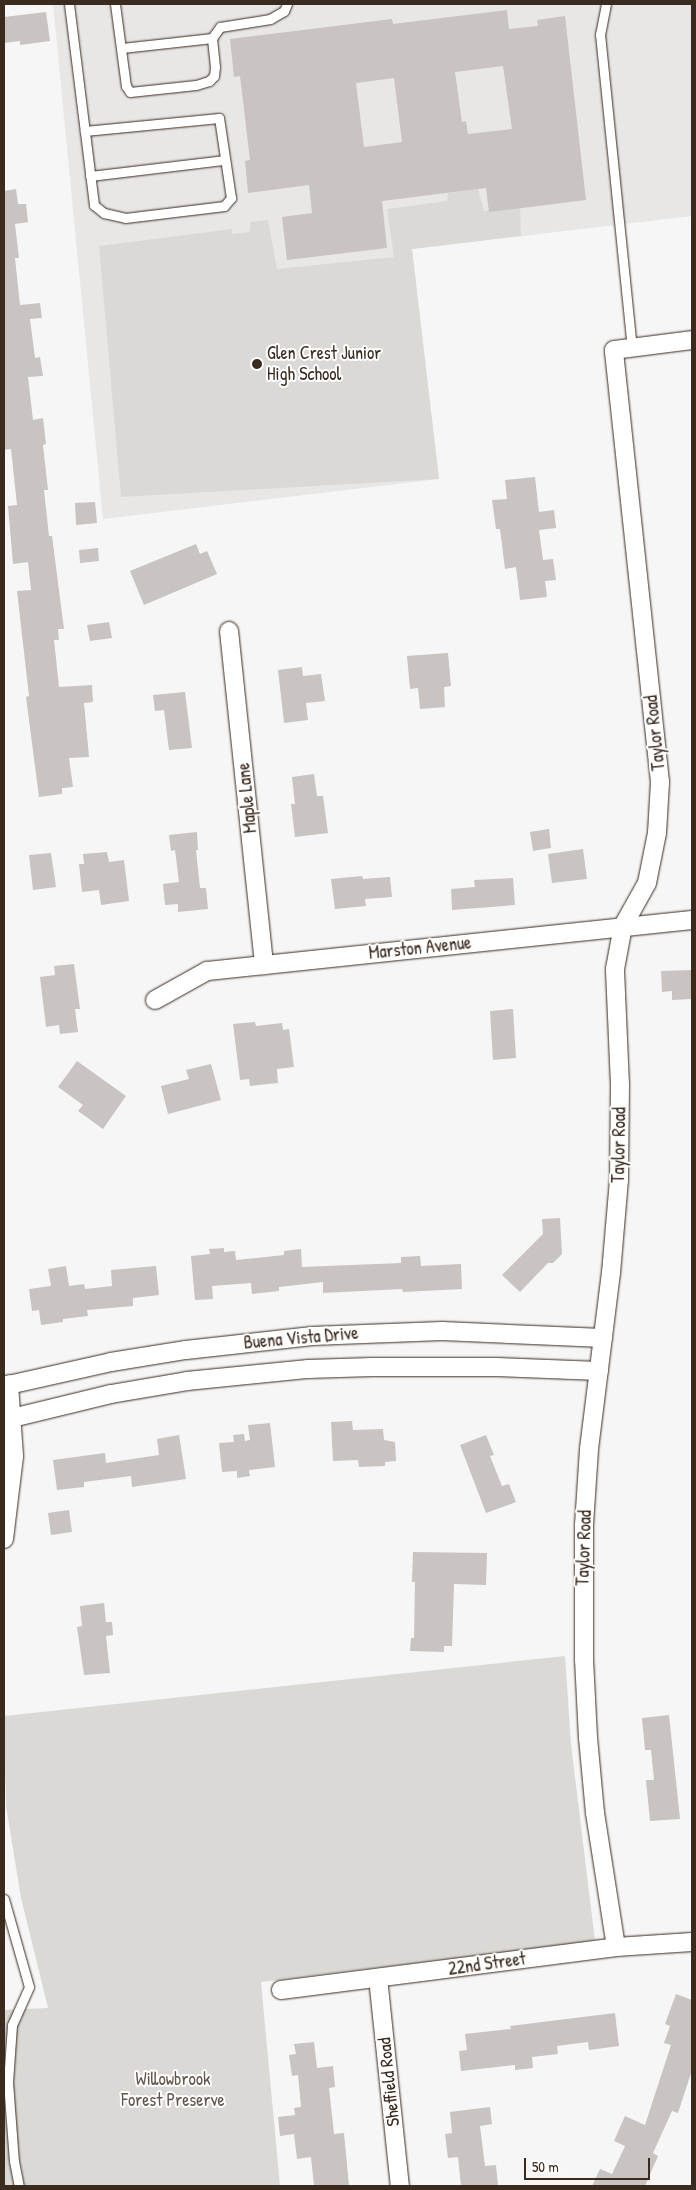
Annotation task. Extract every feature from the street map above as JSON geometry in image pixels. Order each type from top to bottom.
[{"type":"street","points":[[632,348],[692,340]]},
{"type":"street","name":"Taylor Road","points":[[616,1947],[595,1812],[584,1660],[585,1520],[590,1449],[611,1273],[619,1180],[620,1085],[615,969],[623,926],[648,883],[658,832],[660,782],[614,350],[632,348]]},
{"type":"street","name":"Maple Lane","points":[[229,631],[264,965]]},
{"type":"street","name":"Marston Avenue","points":[[155,1000],[207,971],[692,920]]},
{"type":"street","name":"Buena Vista Drive","points":[[6,1385],[139,1357],[253,1341],[312,1336],[442,1331],[603,1338]]},
{"type":"street","name":"Buena Vista Drive","points":[[8,1419],[111,1394],[187,1382],[308,1369],[496,1367],[599,1371]]},
{"type":"street","points":[[4,1539],[14,1456],[8,1419],[6,1385]]},
{"type":"street","name":"22nd Street","points":[[282,1990],[616,1947],[692,1942]]},
{"type":"street","name":"Sheffield Road","points":[[378,1978],[400,2186]]},
{"type":"lane","points":[[69,4],[94,205],[104,213],[125,218],[224,206],[231,198],[219,118],[85,131]]},
{"type":"lane","points":[[115,4],[126,86],[129,91],[196,85],[211,79],[215,72],[212,38],[220,27],[270,18],[284,11],[286,4]]},
{"type":"lane","points":[[606,4],[600,34],[632,348]]},
{"type":"lane","points":[[122,48],[212,38]]},
{"type":"lane","points":[[90,176],[225,160]]},
{"type":"lane","points":[[4,1898],[29,1987],[12,2025],[8,2082],[14,2162],[19,2186]]},
{"type":"shaded area","name":"Glen Crest Junior High School","points":[[53,4],[692,4],[692,216],[412,249],[439,479],[103,519]]},
{"type":"green space","points":[[478,189],[484,211],[520,208],[521,236],[412,249],[439,479],[121,497],[99,246],[232,229],[232,234],[249,232],[251,222],[268,220],[277,269],[394,257],[387,209],[447,201],[448,193]]},
{"type":"green space","name":"Willowbrook Forest Preserve","points":[[565,1656],[571,1744],[595,1941],[261,1982],[280,2186],[4,2186],[4,2010],[48,2008],[21,1898],[6,1806],[4,1716]]},
{"type":"building","points":[[507,10],[509,29],[538,26],[537,20],[565,16],[586,200],[489,212],[486,188],[382,201],[387,248],[287,260],[282,217],[312,213],[309,185],[248,193],[245,161],[250,160],[240,76],[234,77],[230,39],[392,19],[393,24]],"holes":[[[503,66],[512,129],[468,134],[466,121],[462,122],[455,72]],[[394,78],[402,142],[364,147],[356,83]]]},
{"type":"building","points":[[46,12],[50,41],[20,45],[20,41],[4,43],[4,17]]},
{"type":"building","points":[[16,189],[18,204],[26,204],[28,222],[15,224],[19,258],[15,258],[20,305],[40,303],[42,318],[30,319],[35,358],[40,357],[43,376],[28,377],[33,420],[43,418],[46,444],[43,445],[48,490],[44,490],[49,536],[52,536],[64,629],[58,629],[59,640],[54,640],[59,687],[92,685],[93,702],[84,703],[89,757],[69,758],[73,787],[62,788],[62,794],[39,797],[26,697],[29,696],[17,591],[31,590],[28,562],[13,564],[8,506],[17,505],[11,449],[4,450],[4,191]]},
{"type":"building","points":[[535,477],[539,512],[554,510],[556,528],[539,530],[543,560],[553,559],[556,580],[545,581],[547,597],[520,600],[516,567],[505,569],[500,529],[496,529],[492,500],[507,499],[505,480]]},
{"type":"building","points":[[95,502],[97,523],[76,525],[75,503]]},
{"type":"building","points":[[196,544],[200,554],[207,551],[217,574],[144,605],[130,571]]},
{"type":"building","points":[[98,548],[99,561],[80,563],[79,550]]},
{"type":"building","points":[[109,622],[112,638],[90,641],[87,625]]},
{"type":"building","points":[[448,653],[451,686],[444,687],[445,707],[420,709],[418,688],[410,689],[407,656]]},
{"type":"building","points":[[302,667],[303,676],[321,674],[325,701],[306,703],[308,720],[284,723],[278,670]]},
{"type":"building","points":[[185,692],[192,748],[169,750],[164,710],[155,711],[153,695]]},
{"type":"building","points":[[314,774],[317,796],[323,796],[328,833],[295,837],[291,804],[295,804],[292,777]]},
{"type":"building","points":[[549,829],[551,848],[533,851],[530,832]]},
{"type":"building","points":[[197,832],[198,850],[196,850],[200,888],[206,888],[208,909],[178,912],[178,904],[165,905],[163,884],[179,882],[175,850],[171,851],[169,835]]},
{"type":"building","points":[[583,849],[587,879],[552,883],[548,854]]},
{"type":"building","points":[[107,852],[109,862],[124,860],[129,901],[101,905],[99,890],[82,892],[79,864],[84,864],[83,854]]},
{"type":"building","points":[[51,853],[56,887],[33,890],[29,855]]},
{"type":"building","points":[[362,876],[363,879],[390,877],[392,897],[365,899],[366,906],[335,909],[331,879]]},
{"type":"building","points":[[513,878],[515,905],[452,910],[451,889],[475,887],[474,880]]},
{"type":"building","points":[[74,964],[80,1009],[75,1009],[78,1032],[60,1034],[59,1025],[46,1027],[40,977],[55,975],[54,966]]},
{"type":"building","points":[[692,970],[692,999],[672,1000],[672,991],[662,992],[661,971]]},
{"type":"building","points":[[513,1009],[516,1058],[493,1060],[490,1011]]},
{"type":"building","points":[[255,1022],[256,1026],[282,1023],[283,1030],[289,1029],[294,1067],[277,1069],[278,1083],[250,1086],[249,1079],[240,1080],[233,1024]]},
{"type":"building","points":[[77,1061],[126,1096],[103,1129],[78,1111],[83,1105],[58,1087]]},
{"type":"building","points":[[211,1064],[221,1100],[168,1114],[161,1086],[189,1079],[186,1070]]},
{"type":"building","points":[[560,1218],[562,1254],[553,1263],[548,1263],[520,1292],[502,1275],[543,1234],[542,1219]]},
{"type":"building","points":[[224,1248],[224,1252],[235,1251],[236,1260],[284,1255],[284,1251],[301,1249],[302,1267],[401,1263],[401,1257],[420,1256],[421,1266],[461,1264],[462,1289],[403,1292],[402,1289],[323,1293],[323,1282],[279,1287],[279,1291],[252,1294],[251,1283],[212,1286],[213,1299],[195,1300],[191,1256],[210,1254],[209,1249]]},
{"type":"building","points":[[66,1266],[69,1286],[84,1284],[85,1289],[112,1286],[111,1270],[156,1266],[159,1295],[133,1298],[133,1306],[87,1310],[88,1316],[63,1319],[63,1322],[41,1325],[39,1310],[32,1311],[29,1289],[51,1286],[48,1269]]},
{"type":"building","points":[[352,1421],[353,1430],[383,1429],[384,1440],[395,1442],[396,1461],[385,1462],[385,1466],[359,1467],[358,1460],[333,1461],[331,1422]]},
{"type":"building","points":[[270,1423],[275,1467],[249,1470],[250,1476],[237,1478],[237,1471],[222,1472],[219,1443],[234,1442],[233,1435],[244,1434],[245,1441],[250,1440],[248,1425]]},
{"type":"building","points":[[179,1435],[186,1479],[132,1487],[131,1476],[84,1482],[84,1487],[57,1490],[53,1460],[105,1453],[106,1463],[159,1455],[157,1439]]},
{"type":"building","points":[[486,1435],[494,1455],[490,1456],[502,1486],[509,1484],[516,1502],[486,1513],[460,1445]]},
{"type":"building","points":[[69,1510],[72,1532],[51,1535],[48,1513]]},
{"type":"building","points":[[413,1552],[487,1553],[486,1585],[454,1584],[452,1646],[444,1646],[444,1652],[410,1651],[411,1638],[414,1638],[415,1582],[412,1582]]},
{"type":"building","points":[[104,1603],[106,1622],[112,1622],[113,1635],[106,1636],[110,1673],[84,1675],[77,1627],[82,1626],[80,1606]]},
{"type":"building","points":[[669,1715],[680,1819],[650,1821],[646,1780],[654,1780],[651,1750],[645,1750],[642,1718]]},
{"type":"building","points":[[676,1994],[692,2000],[692,2070],[678,2113],[672,2111],[653,2153],[658,2156],[645,2186],[592,2186],[600,2169],[612,2174],[625,2146],[614,2141],[625,2116],[645,2125],[671,2045],[664,2043],[670,2026],[665,2024]]},
{"type":"building","points":[[615,2013],[619,2046],[589,2050],[588,2042],[557,2046],[558,2054],[532,2057],[533,2068],[515,2070],[515,2065],[461,2071],[459,2051],[467,2050],[465,2034],[511,2029],[510,2026]]},
{"type":"building","points":[[314,2042],[317,2068],[333,2066],[335,2087],[329,2088],[334,2134],[344,2133],[349,2186],[314,2186],[311,2157],[297,2159],[294,2134],[280,2136],[278,2117],[295,2115],[294,2108],[301,2107],[298,2075],[292,2076],[289,2055],[296,2054],[294,2044]]},
{"type":"building","points":[[490,2107],[492,2124],[480,2126],[485,2166],[496,2165],[498,2186],[461,2186],[458,2157],[448,2158],[445,2134],[452,2133],[450,2112]]},
{"type":"place","name":"Glen Crest Junior High School","points":[[257,364]]}]
